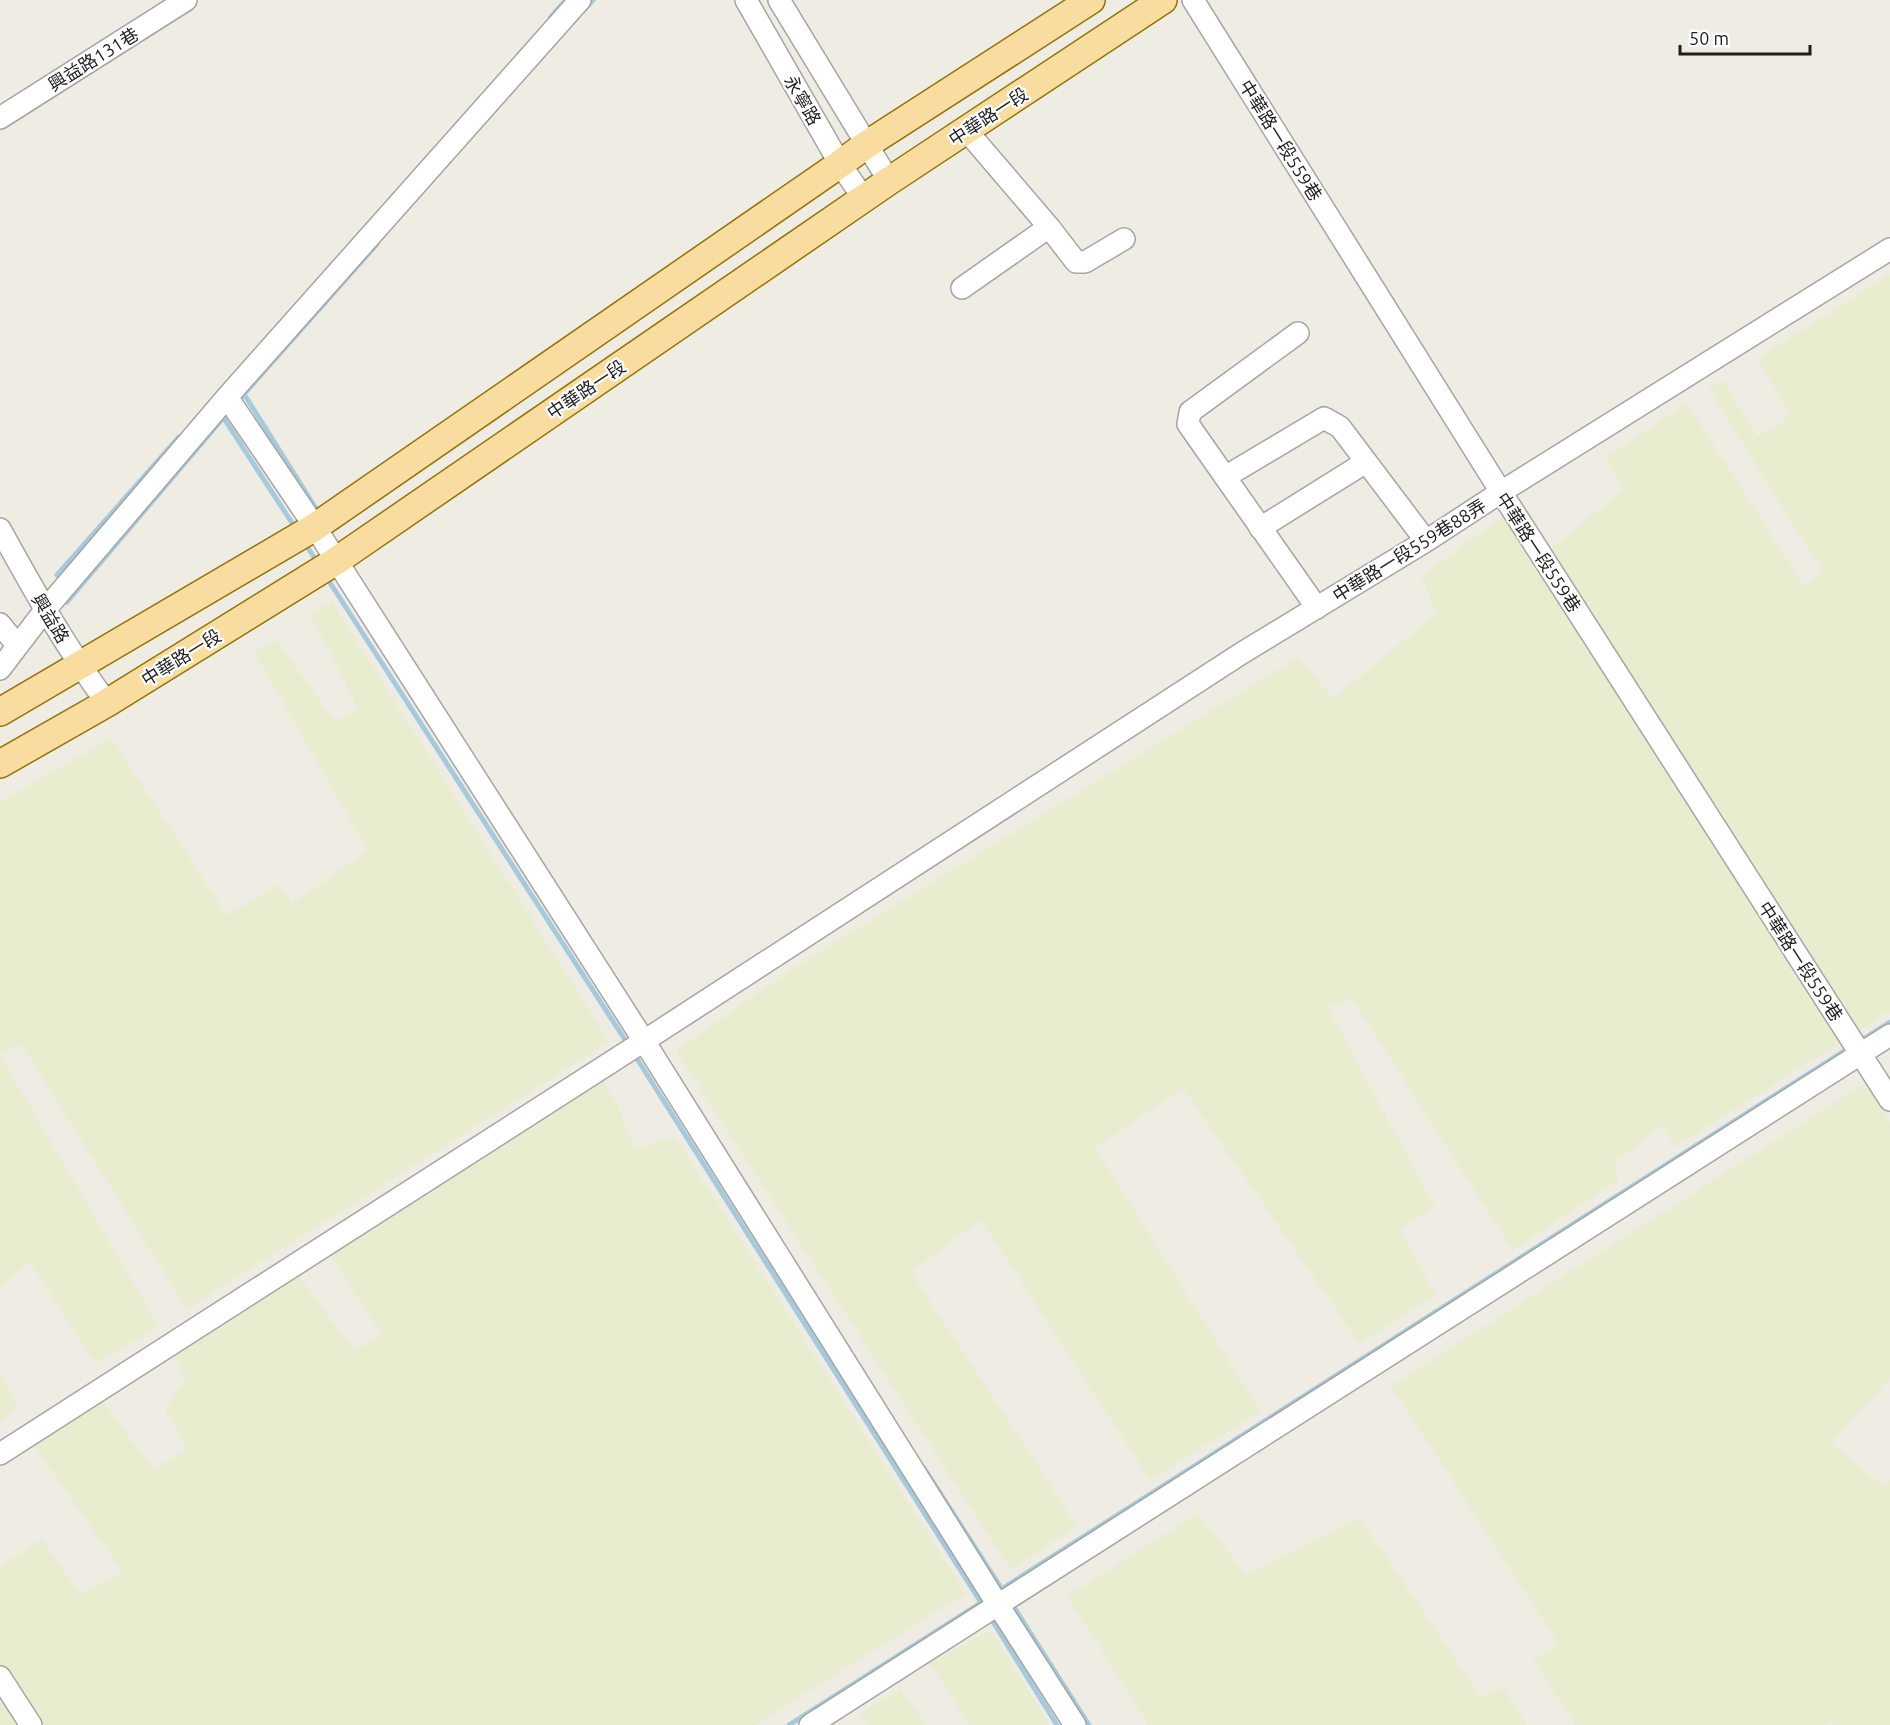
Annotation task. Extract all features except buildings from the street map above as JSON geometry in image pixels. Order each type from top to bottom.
[{"type":"main road","points":[[0,712],[315,527],[866,145],[1091,0]]},
{"type":"main road","name":"中華路一段","points":[[0,764],[107,703],[336,561],[889,181],[1163,0]]},
{"type":"street","name":"興益路131巷","points":[[0,118],[186,0]]},
{"type":"street","points":[[0,669],[45,610],[227,397],[580,0]]},
{"type":"street","name":"永寧路","points":[[746,0],[840,164],[864,199]]},
{"type":"street","name":"永寧路","points":[[779,0],[889,181]]},
{"type":"street","name":"中華路一段559巷","points":[[1193,0],[1501,492],[1890,1100]]},
{"type":"street","points":[[966,130],[1076,262],[1085,262],[1124,239]]},
{"type":"street","points":[[962,288],[1049,227]]},
{"type":"street","name":"中華路一段559巷88弄","points":[[0,1454],[644,1041],[1242,653],[1426,541],[1890,249]]},
{"type":"street","points":[[1298,333],[1190,412],[1188,424],[1317,608]]},
{"type":"street","points":[[227,397],[315,527],[644,1041],[1075,1725]]},
{"type":"street","points":[[1226,477],[1324,418],[1340,426],[1426,541]]},
{"type":"street","points":[[1260,528],[1366,462]]},
{"type":"street","name":"興益路","points":[[0,529],[79,666],[107,703]]},
{"type":"street","points":[[0,624],[17,645]]},
{"type":"street","points":[[810,1725],[1890,1035]]},
{"type":"street","points":[[0,1677],[31,1725]]},
{"type":"green space","points":[[1890,274],[1890,1011],[1675,1147],[1661,1125],[1614,1164],[1619,1180],[1513,1250],[1352,999],[1328,1008],[1435,1207],[1400,1230],[1436,1295],[1360,1344],[1183,1088],[1095,1148],[1260,1411],[1150,1480],[981,1220],[911,1272],[1077,1526],[1011,1570],[676,1051],[792,969],[1298,657],[1333,699],[1437,613],[1421,576],[1508,514],[1535,562],[1624,489],[1606,458],[1687,403],[1804,586],[1823,573],[1709,389],[1722,380],[1757,436],[1777,427],[1790,414],[1758,359]]},
{"type":"green space","points":[[332,602],[609,1042],[187,1309],[21,1044],[0,1055],[0,802],[111,738],[227,915],[279,885],[292,904],[368,851],[254,652],[276,640],[335,722],[358,708],[310,614]]},
{"type":"green space","points":[[0,1055],[159,1327],[95,1363],[30,1262],[0,1288]]},
{"type":"green space","points":[[602,1079],[618,1107],[635,1149],[675,1137],[966,1593],[755,1725],[0,1725],[0,1567],[42,1539],[80,1594],[123,1573],[30,1439],[100,1398],[153,1469],[187,1449],[165,1410],[186,1379],[171,1350],[292,1266],[354,1351],[382,1335],[330,1254]]},
{"type":"green space","points":[[1864,1084],[1890,1122],[1890,1378],[1831,1443],[1883,1486],[1890,1480],[1890,1725],[1834,1725],[1831,1722],[1825,1725],[1575,1725],[1533,1659],[1559,1644],[1391,1386]]},
{"type":"green space","points":[[0,1372],[18,1408],[0,1422]]},
{"type":"green space","points":[[1198,1513],[1246,1575],[1360,1518],[1480,1697],[1503,1688],[1527,1725],[1149,1725],[1067,1596]]},
{"type":"green space","points":[[991,1630],[1050,1725],[969,1725],[930,1663]]},
{"type":"green space","points":[[900,1688],[926,1725],[868,1725],[860,1713]]},
{"type":"waterway","points":[[551,17],[566,0]]},
{"type":"waterway","points":[[584,10],[593,0]]},
{"type":"waterway","points":[[236,403],[377,244]]},
{"type":"waterway","points":[[244,394],[320,515]]},
{"type":"waterway","points":[[223,417],[296,529]]},
{"type":"waterway","points":[[67,602],[224,417]]},
{"type":"waterway","points":[[57,575],[179,437]]},
{"type":"waterway","points":[[304,542],[317,562]]},
{"type":"waterway","points":[[325,575],[629,1046]]},
{"type":"waterway","points":[[1857,1043],[1890,1022]]},
{"type":"waterway","points":[[1000,1590],[1849,1048]]},
{"type":"waterway","points":[[634,1054],[985,1609]]},
{"type":"waterway","points":[[924,1468],[1005,1594]]},
{"type":"waterway","points":[[1010,1601],[1089,1725]]},
{"type":"waterway","points":[[789,1725],[982,1602]]},
{"type":"waterway","points":[[990,1617],[1057,1725]]}]
